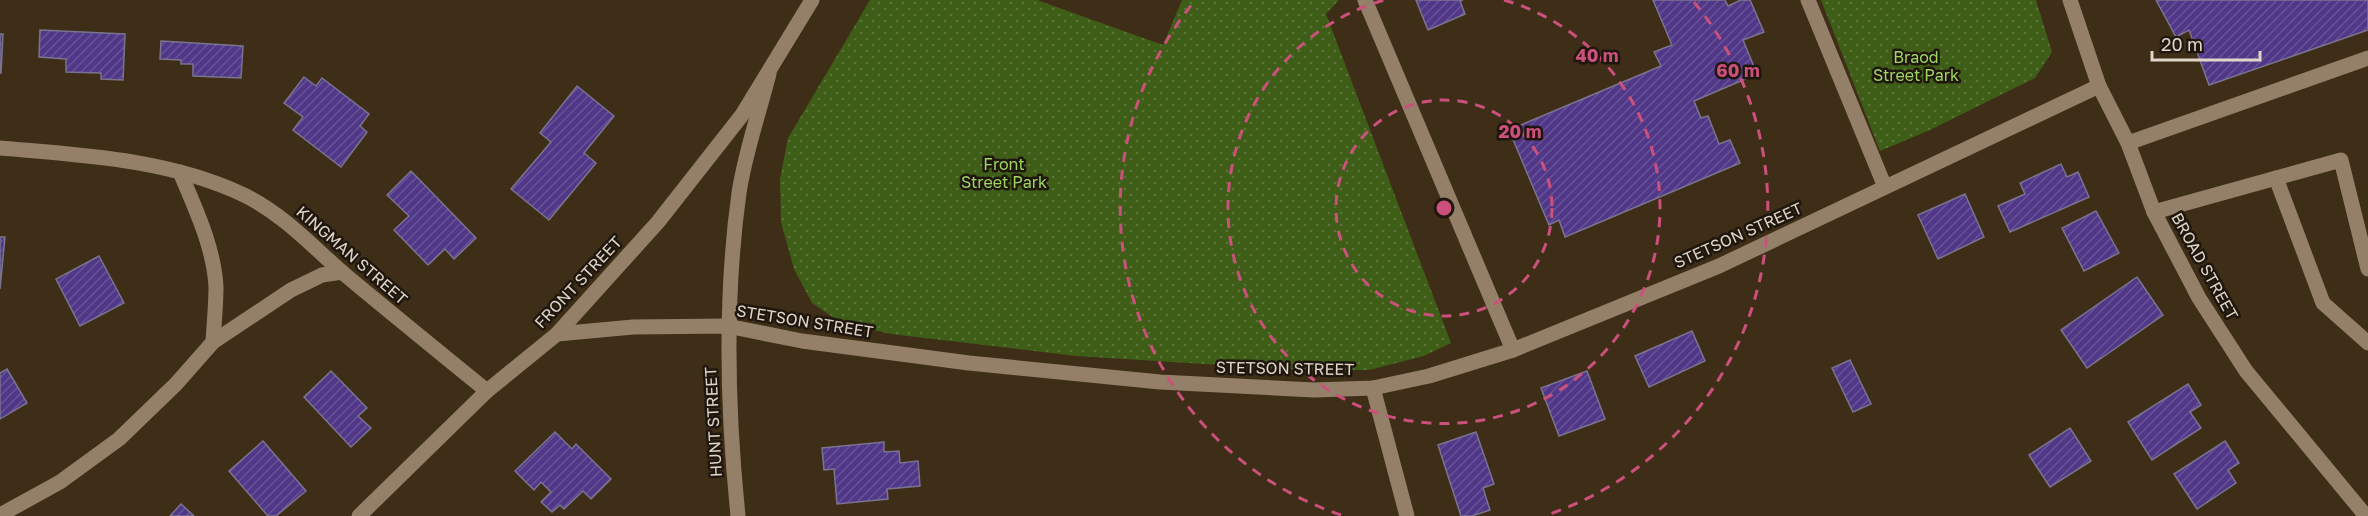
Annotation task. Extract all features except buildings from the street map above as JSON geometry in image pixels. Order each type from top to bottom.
[{"type":"street","name":"FRONT STREET","points":[[359,516],[487,391],[557,334],[658,222],[742,115],[812,0]]},
{"type":"street","points":[[1365,0],[1513,350]]},
{"type":"street","points":[[1808,0],[1885,187]]},
{"type":"street","name":"BROAD STREET","points":[[2070,0],[2099,86],[2128,142],[2154,212],[2199,298],[2246,371],[2365,508]]},
{"type":"street","points":[[2128,142],[2368,58]]},
{"type":"street","name":"FRONT STREET","points":[[727,326],[740,191],[769,72]]},
{"type":"street","name":"STETSON STREET","points":[[557,334],[633,327],[727,326],[802,341],[969,363],[1149,381],[1314,390],[1373,388],[1429,376],[1513,350],[1719,266],[2099,86]]},
{"type":"street","name":"KINGMAN STREET","points":[[0,148],[91,156],[180,172],[245,196],[286,220],[342,272],[487,391]]},
{"type":"street","points":[[2154,212],[2341,160],[2368,269]]},
{"type":"street","points":[[180,172],[198,215],[216,285],[213,342]]},
{"type":"street","points":[[2276,178],[2323,303],[2368,343]]},
{"type":"street","points":[[0,515],[60,482],[119,439],[176,384],[213,342],[291,290],[322,275],[342,272]]},
{"type":"street","name":"HUNT STREET","points":[[727,326],[729,406],[738,516]]},
{"type":"street","points":[[1373,388],[1407,516]]},
{"type":"green space","name":"Front Street Park","points":[[870,0],[1037,0],[1163,45],[1182,0],[1339,0],[1326,14],[1451,343],[1424,356],[1369,370],[1300,370],[1076,356],[891,334],[842,323],[812,303],[794,269],[781,222],[780,179],[788,138]]},
{"type":"green space","name":"Braod Street Park","points":[[1821,0],[2036,0],[2052,52],[2035,78],[1930,130],[1880,151]]}]
